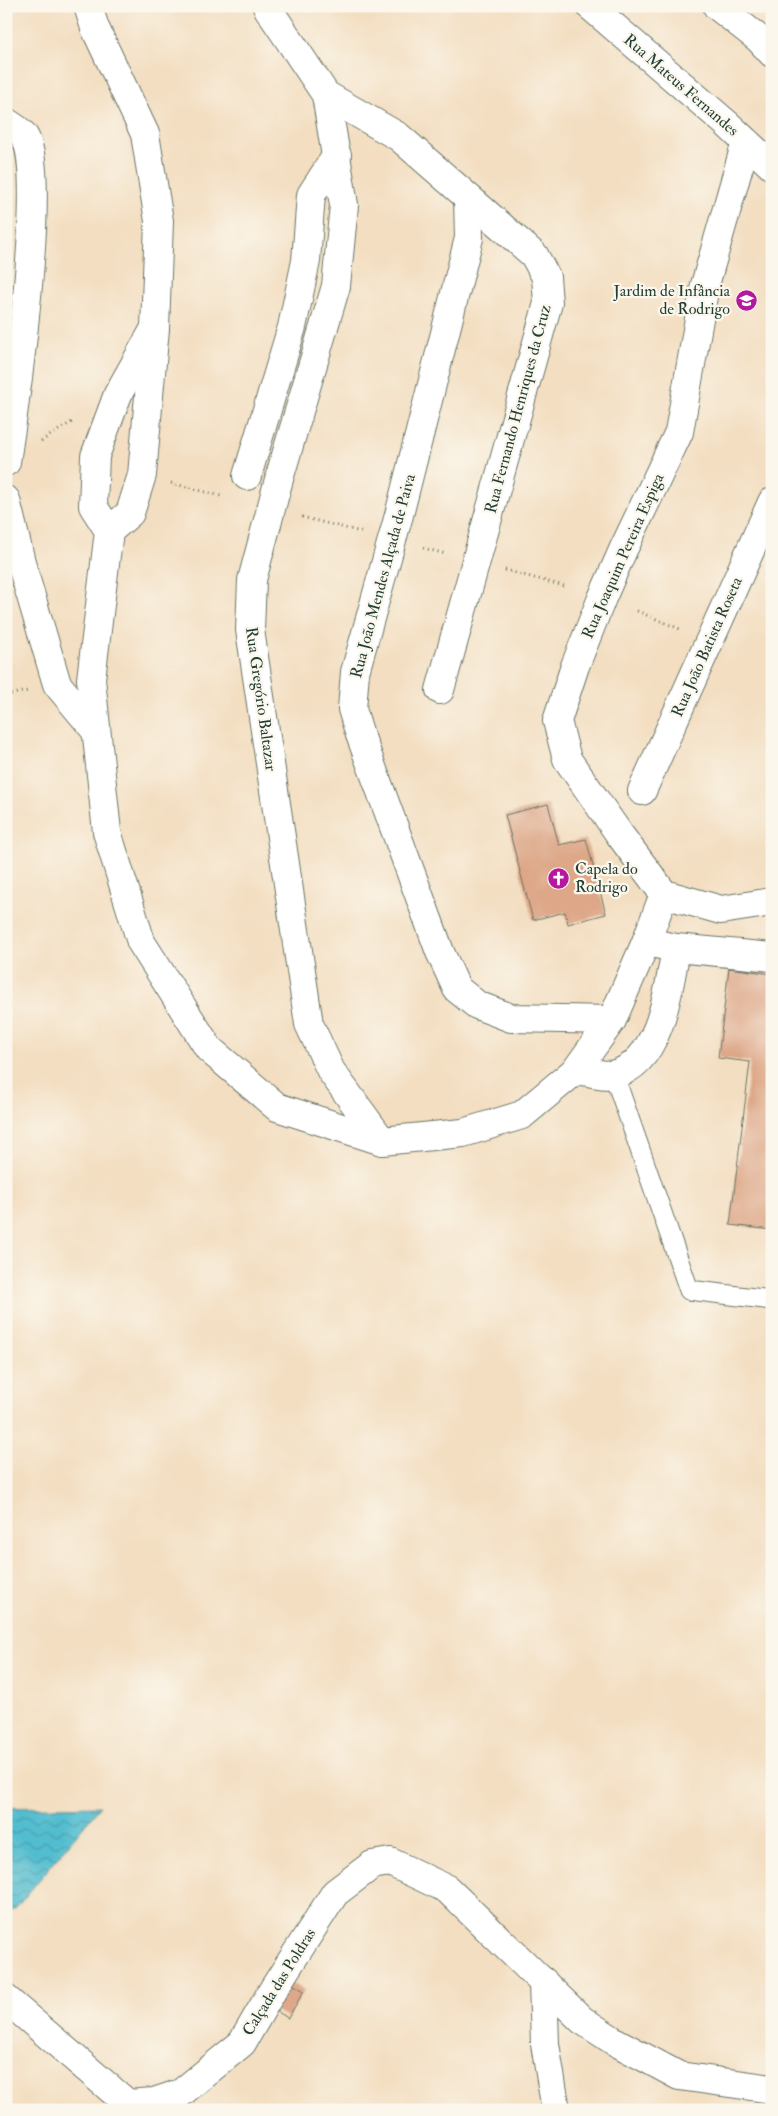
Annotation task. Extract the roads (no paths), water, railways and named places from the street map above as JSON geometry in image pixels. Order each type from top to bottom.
[{"type":"street","points":[[88,6],[95,28],[145,134],[159,221],[155,328],[142,475],[130,513],[109,531]]},
{"type":"street","name":"Rua Mateus Fernandes","points":[[590,6],[772,166]]},
{"type":"street","points":[[717,6],[772,52]]},
{"type":"street","name":"Rua Fernando Henriques da Cruz","points":[[268,7],[326,95],[399,137],[534,255],[546,277],[548,303],[440,690]]},
{"type":"street","name":"Rua Gregório Baltazar","points":[[326,95],[344,205],[336,286],[252,580],[250,630],[309,1024],[331,1071],[382,1142]]},
{"type":"street","points":[[6,122],[25,137],[34,172],[31,251],[6,462]]},
{"type":"street","name":"Rua Joaquim Pereira Espiga","points":[[664,894],[567,759],[557,721],[575,666],[622,550],[678,432],[704,285],[746,142]]},
{"type":"street","points":[[247,476],[292,327],[306,261],[311,195],[337,155]]},
{"type":"street","name":"Rua João Mendes Alçada de Paiva","points":[[468,198],[469,238],[392,540],[356,672],[352,709],[440,952],[457,989],[477,1005],[511,1018],[612,1020]]},
{"type":"street","points":[[155,328],[118,394],[95,456],[93,506],[109,531],[91,679],[107,832],[141,942],[209,1049],[277,1107],[382,1142],[463,1133],[522,1115],[576,1070],[612,1020],[646,942],[664,894],[721,910],[772,902]]},
{"type":"street","points":[[6,500],[22,566],[57,684],[96,731]]},
{"type":"street","name":"Rua João Batista Roseta","points":[[642,791],[772,502]]},
{"type":"street","points":[[646,942],[676,948],[772,957]]},
{"type":"street","points":[[576,1070],[614,1075],[633,1065],[652,1040],[664,1011],[676,948]]},
{"type":"street","name":"Calçada das Poldras","points":[[6,1998],[128,2104],[154,2102],[181,2093],[242,2043],[274,1988],[335,1893],[372,1865],[390,1862],[447,1889],[582,2020],[614,2041],[679,2076],[772,2089]]},
{"type":"street","points":[[543,1981],[545,2044],[556,2110]]},
{"type":"lane","points":[[614,1075],[689,1290],[772,1300]]},
{"type":"water","points":[[100,1806],[16,1908],[6,1915],[6,1808]]},
{"type":"place","name":"Jardim de Infância de Rodrigo","points":[[746,300]]},
{"type":"place","name":"Capela do Rodrigo","points":[[559,878]]}]
